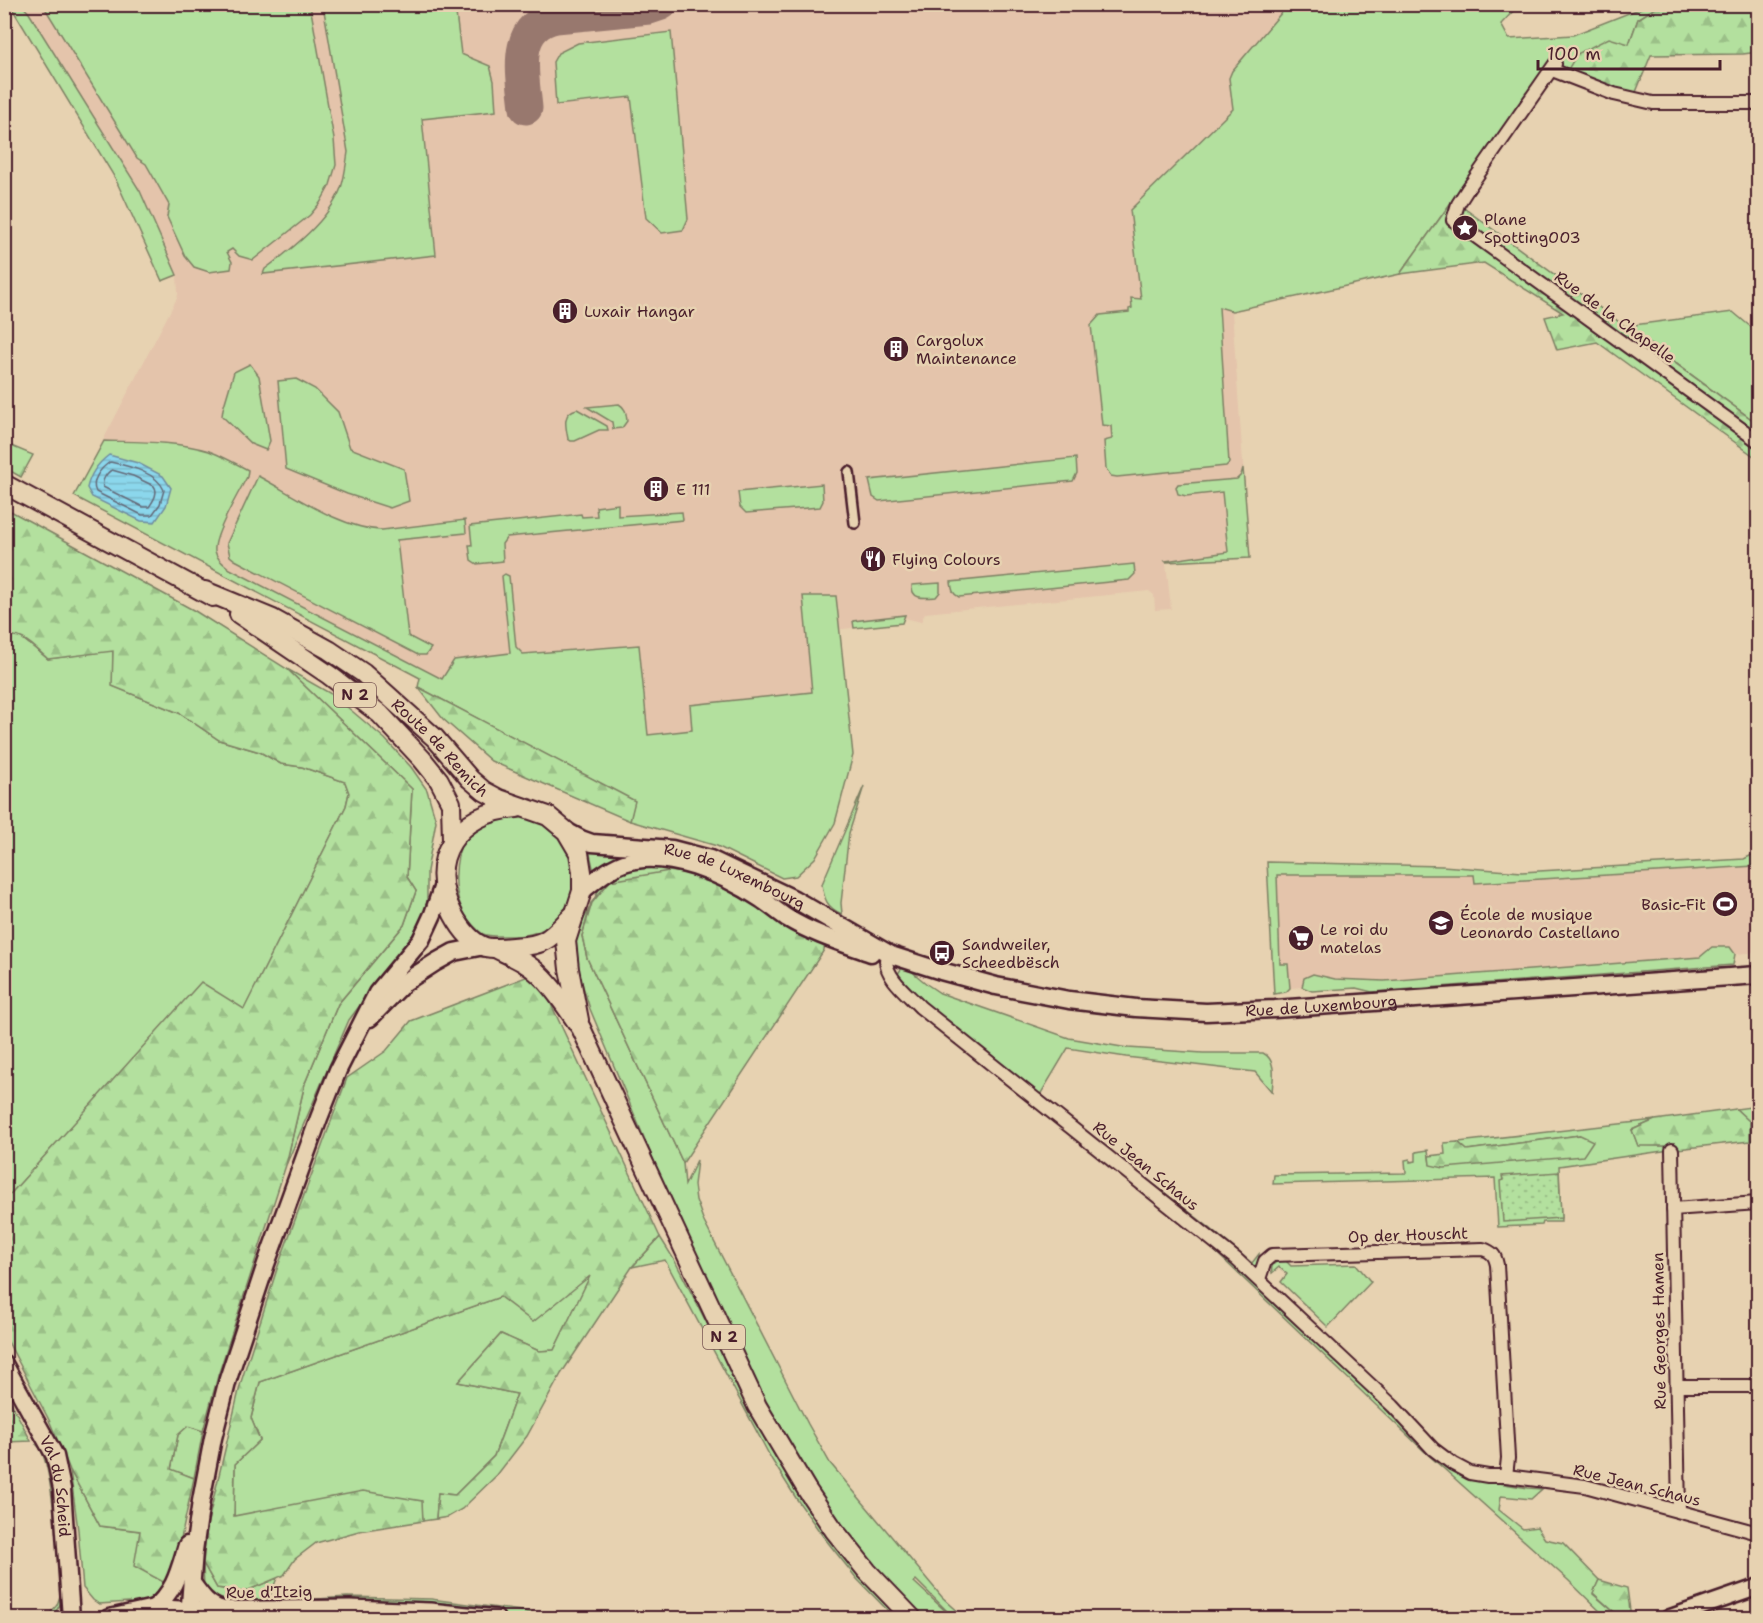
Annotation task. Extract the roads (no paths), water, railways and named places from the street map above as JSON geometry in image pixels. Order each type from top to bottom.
[{"type":"main road","name":"Route de Remich","points":[[4,484],[205,591],[273,619],[329,650],[363,673],[435,738],[470,779],[484,791],[499,799],[525,807]]},
{"type":"main road","name":"Route de Remich","points":[[205,591],[329,675],[380,714],[439,780],[451,803],[453,840]]},
{"type":"main road","points":[[360,1027],[405,982],[454,952],[490,947],[529,946],[546,940],[573,916],[580,902],[582,891],[579,853],[566,831],[548,816],[525,807],[488,813],[467,824],[453,840],[443,866],[443,885],[449,907],[459,925],[470,937],[490,947]]},
{"type":"main road","name":"Rue de Luxembourg","points":[[566,831],[592,843],[672,849],[710,859],[794,899],[891,954],[996,986],[1069,1000],[1136,1008],[1206,1012],[1312,1007],[1758,975]]},
{"type":"main road","name":"Rue de Luxembourg","points":[[582,891],[602,874],[625,862],[645,860],[690,864],[734,883],[787,918],[819,934],[875,954],[891,954]]},
{"type":"main road","points":[[690,864],[727,873],[777,902],[788,903],[794,899]]},
{"type":"main road","points":[[109,1618],[154,1608],[189,1614],[201,1501],[213,1438],[228,1379],[266,1264],[338,1070],[377,993],[421,940],[443,885]]},
{"type":"main road","name":"N 2","points":[[573,916],[566,941],[569,969],[581,1028]]},
{"type":"main road","name":"N 2","points":[[490,947],[521,961],[540,975],[581,1028],[756,1406],[834,1530],[867,1571],[912,1618]]},
{"type":"main road","name":"Val du Scheid","points":[[4,1364],[55,1456],[62,1489],[71,1618]]},
{"type":"main road","points":[[154,1608],[164,1600],[175,1583],[201,1501]]},
{"type":"street","name":"Rue de la Chapelle","points":[[1758,103],[1653,103],[1614,94],[1553,67],[1467,190],[1458,204],[1453,220],[1758,441]]},
{"type":"street","points":[[849,472],[855,524]]},
{"type":"street","name":"Rue Jean Schaus","points":[[891,954],[886,960],[887,969],[920,1007],[1259,1279],[1393,1406],[1454,1455],[1473,1465],[1506,1476],[1585,1486],[1758,1533]]},
{"type":"street","name":"Rue Georges Hamen","points":[[1672,1150],[1679,1511]]},
{"type":"street","points":[[1673,1209],[1758,1203]]},
{"type":"street","name":"Op der Houscht","points":[[1259,1279],[1265,1261],[1276,1254],[1483,1249],[1490,1251],[1496,1257],[1497,1265],[1508,1458],[1506,1476]]},
{"type":"street","points":[[1677,1386],[1758,1386]]},
{"type":"street","points":[[191,1581],[207,1601],[216,1607],[228,1610]]},
{"type":"street","points":[[1669,1618],[1758,1587]]},
{"type":"street","name":"Rue d'Itzig","points":[[246,1618],[350,1608]]},
{"type":"street","name":"Rue d'Itzig","points":[[189,1614],[228,1610],[350,1608],[430,1611],[496,1618]]},
{"type":"water","points":[[109,455],[138,463],[163,476],[171,488],[166,506],[155,522],[141,521],[92,497],[87,488],[90,478]]},
{"type":"place","name":"Plane Spotting003","points":[[1465,228]]},
{"type":"place","name":"Luxair Hangar","points":[[565,311]]},
{"type":"place","name":"Cargolux Maintenance","points":[[896,349]]},
{"type":"place","name":"E 111","points":[[656,489]]},
{"type":"place","name":"Flying Colours","points":[[873,559]]},
{"type":"place","name":"Basic-Fit","points":[[1725,904]]},
{"type":"place","name":"École de musique Leonardo Castellano","points":[[1441,923]]},
{"type":"place","name":"Le roi du matelas","points":[[1301,938]]},
{"type":"place","name":"Sandweiler, Scheedbësch","points":[[942,953]]}]
